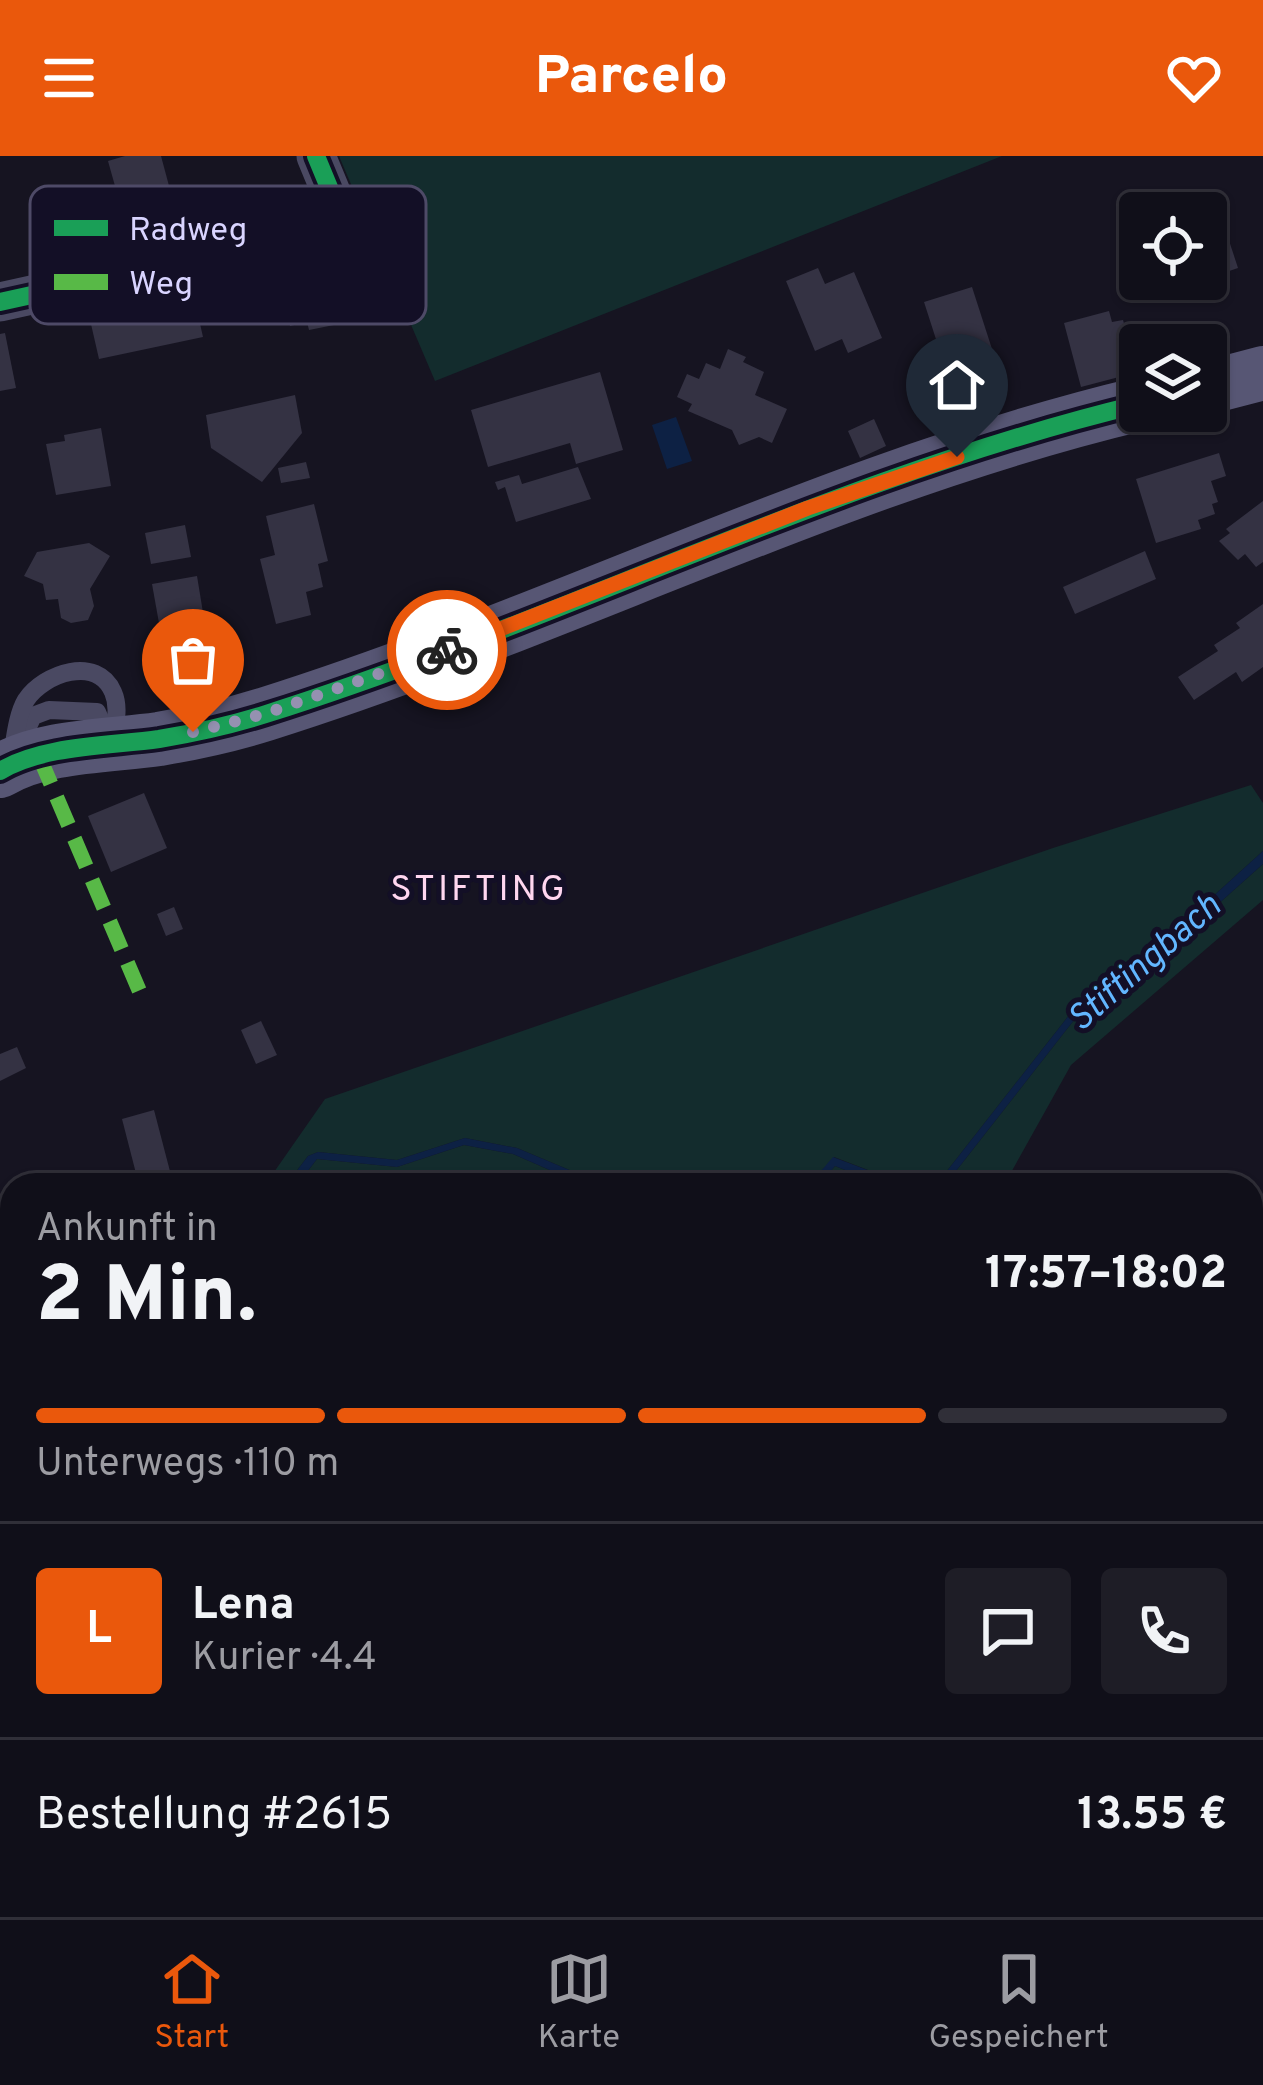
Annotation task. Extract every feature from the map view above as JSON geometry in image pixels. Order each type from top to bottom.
[{"type":"street","points":[[316,156],[328,186]]},
{"type":"street","points":[[0,302],[30,295]]},
{"type":"street","points":[[1227,382],[1263,373]]},
{"type":"street","points":[[3,762],[160,739],[264,714],[465,644],[916,469],[1119,409]]},
{"type":"lane","points":[[3,762],[26,700],[67,671],[101,676],[113,692],[117,712],[111,745]]},
{"type":"green space","points":[[339,156],[1002,156],[435,381],[411,324],[426,324],[426,186],[352,186]]},
{"type":"green space","points":[[1251,785],[1263,803],[1263,851],[1145,958],[1070,1014],[945,1173],[876,1173],[834,1157],[820,1173],[576,1173],[517,1148],[465,1138],[397,1160],[318,1152],[308,1156],[295,1173],[273,1173],[325,1099],[1053,848]]},
{"type":"green space","points":[[1263,864],[1263,900],[1071,1065],[1011,1173],[954,1173],[1074,1020],[1151,964]]},
{"type":"green space","points":[[464,1145],[513,1154],[557,1173],[306,1173],[317,1159],[397,1167]]},
{"type":"water","points":[[676,417],[692,461],[667,469],[652,425]]},
{"type":"water","points":[[217,661],[221,683],[177,690],[173,668]]},
{"type":"water","name":"Stiftingbach","points":[[1263,851],[1263,864],[1151,964],[1074,1020],[954,1173],[945,1173],[1070,1014],[1145,958]]},
{"type":"water","points":[[465,1138],[517,1148],[576,1173],[557,1173],[513,1154],[464,1145],[397,1167],[317,1159],[306,1173],[295,1173],[308,1156],[318,1152],[397,1160]]},
{"type":"water","points":[[833,1157],[875,1173],[853,1173],[835,1166],[829,1173],[819,1173]]},
{"type":"building","points":[[161,156],[169,186],[115,186],[108,161]]},
{"type":"building","points":[[1227,234],[1238,268],[1227,272]]},
{"type":"building","points":[[818,268],[825,284],[854,272],[882,338],[848,353],[842,339],[815,351],[786,281]]},
{"type":"building","points":[[972,287],[992,349],[981,352],[984,360],[959,368],[956,358],[943,361],[924,302]]},
{"type":"building","points":[[1109,311],[1112,322],[1123,320],[1124,324],[1119,324],[1119,377],[1081,387],[1064,323]]},
{"type":"building","points":[[91,324],[200,324],[203,337],[99,359]]},
{"type":"building","points":[[308,324],[339,324],[309,330]]},
{"type":"building","points":[[5,333],[16,388],[0,391],[0,334]]},
{"type":"building","points":[[728,349],[764,372],[755,395],[787,409],[772,443],[759,437],[739,445],[732,430],[688,411],[692,404],[677,397],[687,374],[699,379],[706,363],[720,369]]},
{"type":"building","points":[[600,372],[623,450],[576,464],[570,443],[488,467],[471,410]]},
{"type":"building","points":[[954,384],[969,424],[948,432],[932,393]]},
{"type":"building","points":[[295,395],[302,433],[262,482],[211,448],[206,415]]},
{"type":"building","points":[[874,419],[886,446],[860,458],[848,431]]},
{"type":"building","points":[[101,428],[111,486],[56,495],[46,444],[65,441],[64,435]]},
{"type":"building","points":[[1219,453],[1226,476],[1211,481],[1218,502],[1212,504],[1215,514],[1198,520],[1201,529],[1156,543],[1136,479]]},
{"type":"building","points":[[306,462],[310,478],[281,483],[278,468]]},
{"type":"building","points":[[578,467],[591,499],[516,522],[505,487],[498,490],[495,482],[519,475],[522,484]]},
{"type":"building","points":[[1263,501],[1263,562],[1256,567],[1245,554],[1238,560],[1219,541],[1230,533],[1226,529]]},
{"type":"building","points":[[314,504],[328,561],[318,564],[323,587],[306,592],[311,615],[276,624],[260,559],[275,555],[266,516]]},
{"type":"building","points":[[185,525],[191,557],[151,564],[145,533]]},
{"type":"building","points":[[89,543],[110,556],[90,589],[94,606],[88,620],[71,623],[61,618],[58,599],[46,600],[43,584],[24,576],[37,552]]},
{"type":"building","points":[[1145,551],[1156,579],[1075,614],[1063,587]]},
{"type":"building","points":[[197,576],[208,643],[164,651],[152,584]]},
{"type":"building","points":[[1263,604],[1263,667],[1242,682],[1236,672],[1194,700],[1178,677],[1218,651],[1214,645],[1240,628],[1236,623]]},
{"type":"building","points":[[144,793],[167,848],[111,872],[88,816]]},
{"type":"building","points":[[174,907],[183,929],[166,936],[157,914]]},
{"type":"building","points":[[261,1021],[277,1055],[256,1064],[241,1030]]},
{"type":"building","points":[[17,1047],[26,1068],[0,1081],[0,1054]]},
{"type":"building","points":[[154,1110],[170,1173],[136,1173],[122,1119]]},
{"type":"marked path","points":[[39,756],[145,1004]]},
{"type":"cycle path","points":[[316,156],[328,186]]},
{"type":"cycle path","points":[[0,302],[30,295]]},
{"type":"cycle path","points":[[0,771],[56,751],[172,737],[266,714],[376,677],[918,470],[1119,410]]},
{"type":"way so far","points":[[193,732],[351,686],[447,650]]},
{"type":"district","name":"STIFTING","points":[[479,887]]},
{"type":"route","points":[[447,650],[808,508],[957,457]]}]
